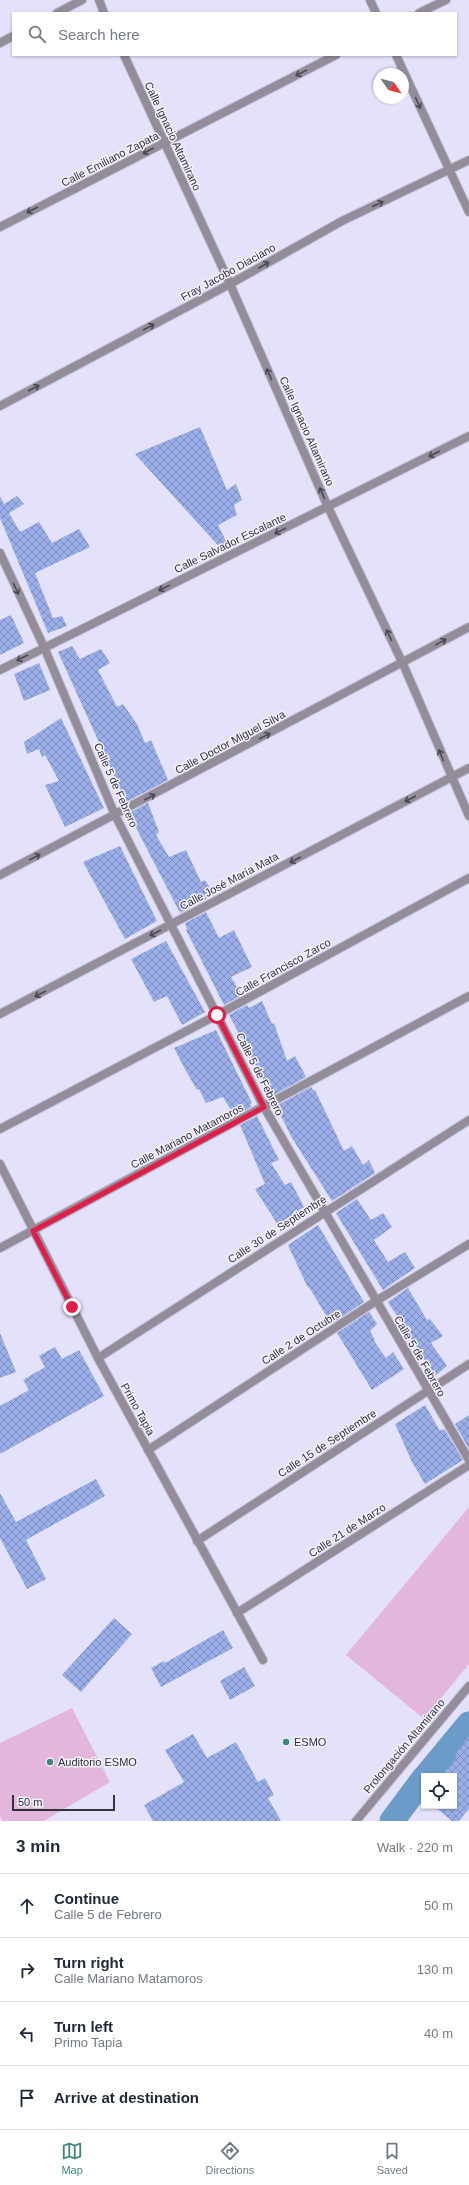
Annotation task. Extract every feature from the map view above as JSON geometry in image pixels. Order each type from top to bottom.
[{"type":"street","points":[[59,12],[82,0]]},
{"type":"street","points":[[99,0],[104,12]]},
{"type":"street","points":[[370,0],[376,12]]},
{"type":"street","points":[[421,12],[446,0]]},
{"type":"street","points":[[0,43],[12,37]]},
{"type":"street","name":"Calle Ignacio Altamirano","points":[[124,56],[230,284],[328,507],[403,664],[451,778],[469,816]]},
{"type":"street","name":"Calle Emiliano Zapata","points":[[0,227],[334,56]]},
{"type":"street","points":[[396,56],[469,212]]},
{"type":"street","name":"Fray Jacobo Diaciano","points":[[0,406],[230,284],[342,221],[449,171],[469,160]]},
{"type":"street","name":"Calle Salvador Escalante","points":[[0,670],[469,436]]},
{"type":"street","name":"Calle 5 de Febrero","points":[[0,553],[44,648],[116,815],[264,1107],[427,1391],[469,1460]]},
{"type":"street","name":"Calle Doctor Miguel Silva","points":[[0,875],[403,664],[469,627]]},
{"type":"street","name":"Calle José María Mata","points":[[0,1014],[469,768]]},
{"type":"street","name":"Calle Francisco Zarco","points":[[0,1129],[217,1015],[469,878]]},
{"type":"street","name":"Calle Mariano Matamoros","points":[[0,1248],[469,996]]},
{"type":"street","name":"Calle 30 de Septiembre","points":[[98,1358],[469,1120]]},
{"type":"street","name":"Primo Tapia","points":[[0,1164],[98,1358],[263,1660]]},
{"type":"street","name":"Calle 2 de Octubre","points":[[148,1450],[376,1301],[469,1244]]},
{"type":"street","name":"Calle 15 de Septiembre","points":[[198,1541],[469,1364]]},
{"type":"street","name":"Calle 21 de Marzo","points":[[237,1613],[469,1465]]},
{"type":"street","name":"Prolongación Altamirano","points":[[356,1821],[469,1686]]},
{"type":"shaded area","points":[[469,1507],[469,1664],[424,1719],[346,1655]]},
{"type":"shaded area","name":"Auditorio ESMO","points":[[72,1708],[110,1782],[44,1821],[2,1821],[0,1816],[0,1743]]},
{"type":"building","points":[[200,427],[227,490],[236,484],[242,500],[234,505],[237,515],[218,525],[230,549],[224,552],[135,454]]},
{"type":"building","points":[[0,496],[4,504],[17,496],[24,504],[9,513],[20,532],[39,522],[52,543],[79,529],[90,547],[35,573],[53,618],[62,616],[67,626],[48,633],[0,518]]},
{"type":"building","points":[[11,615],[24,643],[0,655],[0,620]]},
{"type":"building","points":[[72,646],[80,659],[101,649],[110,663],[98,670],[117,707],[123,704],[137,724],[145,743],[151,740],[168,780],[126,802],[58,652]]},
{"type":"building","points":[[39,663],[50,690],[24,701],[14,674]]},
{"type":"building","points":[[61,718],[104,808],[65,827],[45,785],[59,781],[45,755],[42,757],[39,749],[27,754],[24,742]]},
{"type":"building","points":[[148,803],[159,832],[156,835],[169,857],[186,850],[201,882],[205,880],[214,894],[180,913],[131,818],[133,817],[131,812]]},
{"type":"building","points":[[120,846],[157,921],[125,939],[83,862]]},
{"type":"building","points":[[206,912],[219,938],[234,930],[252,967],[231,977],[242,995],[224,1005],[186,930],[185,923]]},
{"type":"building","points":[[166,941],[205,1012],[182,1025],[167,996],[154,1002],[131,959]]},
{"type":"building","points":[[262,1001],[272,1024],[274,1023],[287,1061],[295,1056],[306,1077],[272,1096],[229,1015],[247,1005],[249,1008]]},
{"type":"building","points":[[216,1030],[252,1103],[250,1104],[251,1107],[236,1115],[235,1111],[232,1112],[223,1097],[206,1103],[199,1089],[197,1090],[174,1048]]},
{"type":"building","points":[[311,1087],[314,1091],[315,1090],[344,1151],[352,1146],[363,1165],[369,1160],[375,1173],[332,1201],[292,1138],[276,1106]]},
{"type":"building","points":[[257,1116],[279,1160],[271,1163],[285,1185],[291,1182],[304,1207],[278,1225],[255,1189],[265,1184],[240,1125]]},
{"type":"building","points":[[357,1199],[371,1220],[383,1213],[392,1227],[374,1240],[388,1262],[405,1252],[415,1268],[383,1290],[336,1213]]},
{"type":"building","points":[[318,1225],[364,1302],[331,1324],[309,1287],[308,1288],[288,1245]]},
{"type":"building","points":[[408,1288],[427,1320],[430,1319],[443,1336],[431,1343],[447,1366],[435,1376],[388,1302]]},
{"type":"building","points":[[369,1312],[377,1324],[370,1331],[375,1340],[374,1341],[386,1358],[393,1352],[404,1369],[372,1390],[337,1333]]},
{"type":"building","points":[[0,1333],[16,1372],[0,1378]]},
{"type":"building","points":[[55,1347],[62,1359],[79,1350],[104,1396],[0,1454],[0,1406],[29,1390],[23,1380],[45,1367],[39,1356]]},
{"type":"building","points":[[425,1405],[440,1431],[445,1430],[463,1460],[425,1484],[412,1462],[395,1424]]},
{"type":"building","points":[[469,1415],[469,1449],[455,1424]]},
{"type":"building","points":[[96,1479],[105,1496],[26,1540],[46,1579],[27,1589],[0,1538],[0,1493],[16,1522]]},
{"type":"building","points":[[114,1618],[132,1634],[81,1692],[62,1675]]},
{"type":"building","points":[[223,1630],[233,1648],[161,1687],[151,1668],[164,1661],[165,1663]]},
{"type":"building","points":[[244,1667],[255,1686],[230,1700],[220,1681]]},
{"type":"building","points":[[193,1734],[207,1758],[236,1742],[258,1782],[265,1778],[274,1795],[268,1798],[281,1821],[153,1821],[144,1805],[184,1782],[165,1750]]},
{"type":"building","points":[[469,1736],[469,1809],[459,1821],[452,1821],[438,1809],[457,1809],[457,1773],[444,1773],[457,1757],[455,1754]]},
{"type":"waterway","points":[[428,1773],[469,1724]]},
{"type":"waterway","points":[[392,1821],[421,1782]]},
{"type":"place","name":"ESMO","points":[[286,1742]]},
{"type":"place","name":"Auditorio ESMO","points":[[50,1762]]},
{"type":"route","points":[[72,1307],[33,1231],[264,1107],[217,1015]]}]
